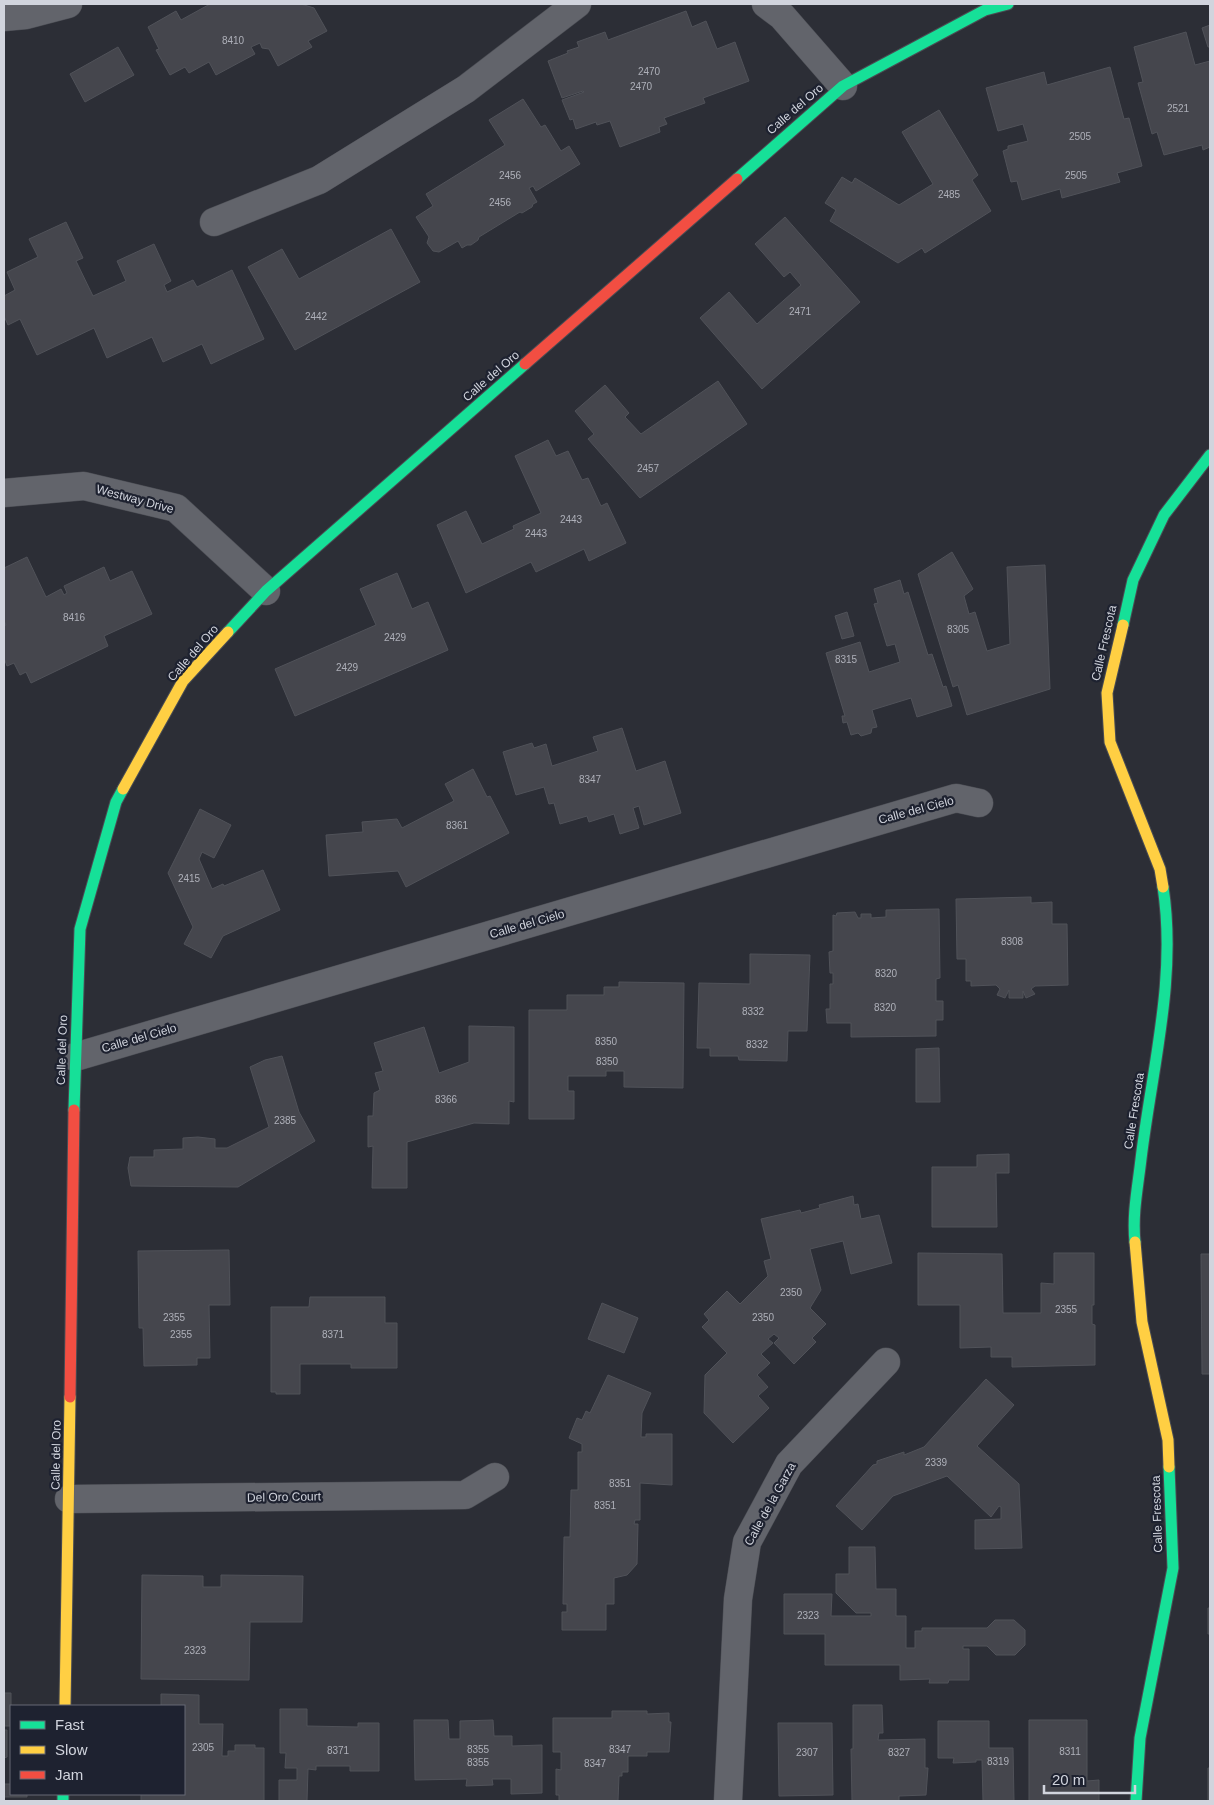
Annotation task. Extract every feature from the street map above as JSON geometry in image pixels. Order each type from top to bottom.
[{"type":"street","points":[[4,17],[26,15],[68,4]]},
{"type":"street","points":[[214,222],[319,180],[466,89],[577,4]]},
{"type":"street","points":[[766,4],[782,16],[843,86]]},
{"type":"street","name":"Calle del Oro","points":[[65,1705],[75,1057],[80,929],[116,802],[183,681],[266,591],[843,86],[985,10],[1008,4]]},
{"type":"street","name":"Calle Frescota","points":[[1136,1801],[1140,1738],[1173,1568],[1168,1440],[1142,1322],[1133,1224],[1146,1120],[1162,1030],[1167,968],[1167,913],[1160,869],[1110,742],[1107,693],[1133,580],[1164,515],[1210,454]]},
{"type":"street","name":"Westway Drive","points":[[4,493],[84,486],[176,508],[266,591]]},
{"type":"street","name":"Calle del Cielo","points":[[75,1057],[956,798],[979,803]]},
{"type":"street","name":"Calle de la Garza","points":[[728,1801],[738,1598],[746,1542],[789,1464],[886,1362]]},
{"type":"street","name":"Del Oro Court","points":[[69,1499],[465,1495],[495,1477]]},
{"type":"building","points":[[210,4],[301,4],[314,8],[327,31],[308,41],[312,47],[278,66],[269,49],[262,48],[260,43],[251,47],[255,54],[216,75],[209,62],[189,73],[185,67],[170,75],[156,50],[159,49],[148,27],[176,11],[181,20]]},
{"type":"building","points":[[686,11],[692,27],[706,21],[717,49],[735,42],[749,81],[703,98],[705,103],[664,118],[667,124],[659,127],[660,132],[620,147],[610,121],[597,125],[596,122],[576,129],[573,119],[570,120],[562,100],[584,92],[562,98],[548,61],[579,47],[577,42],[605,32],[608,40]]},
{"type":"building","points":[[1210,25],[1210,47],[1208,47],[1202,28]]},
{"type":"building","points":[[1186,32],[1195,65],[1210,61],[1210,147],[1203,150],[1202,145],[1164,155],[1157,132],[1152,134],[1138,83],[1143,82],[1134,47]]},
{"type":"building","points":[[118,47],[134,75],[85,102],[70,74]]},
{"type":"building","points":[[1110,67],[1124,119],[1129,118],[1142,166],[1117,173],[1120,182],[1062,198],[1060,189],[1022,200],[1017,181],[1011,182],[1003,151],[1008,149],[1008,146],[1028,141],[1023,124],[998,131],[986,88],[1044,72],[1047,85]]},
{"type":"building","points":[[523,99],[541,127],[545,125],[561,151],[569,146],[580,164],[536,191],[533,186],[529,188],[537,202],[532,207],[522,213],[520,212],[479,237],[471,245],[462,248],[458,241],[439,252],[433,251],[427,243],[429,237],[416,217],[433,206],[426,194],[505,145],[489,120]]},
{"type":"building","points":[[939,110],[978,175],[972,180],[991,211],[925,253],[922,248],[898,263],[830,221],[836,210],[825,203],[842,177],[852,183],[855,178],[899,205],[933,184],[902,132]]},
{"type":"building","points":[[785,217],[860,302],[762,389],[700,318],[729,292],[757,324],[801,285],[790,272],[784,277],[755,244]]},
{"type":"building","points":[[66,222],[83,258],[76,261],[93,296],[126,281],[117,261],[154,244],[171,281],[164,285],[167,292],[193,280],[197,287],[232,270],[264,339],[211,364],[202,344],[163,362],[152,337],[107,358],[94,328],[37,355],[20,319],[8,325],[4,316],[4,296],[15,290],[7,272],[38,257],[29,239]]},
{"type":"building","points":[[391,229],[420,282],[295,350],[248,267],[282,249],[299,279]]},
{"type":"building","points":[[718,381],[747,424],[640,498],[588,439],[594,434],[575,411],[605,385],[629,413],[625,417],[641,434]]},
{"type":"building","points":[[548,440],[556,456],[568,451],[582,480],[588,478],[601,506],[607,503],[626,543],[589,561],[584,549],[536,572],[531,562],[466,593],[437,525],[466,511],[482,544],[514,529],[513,526],[541,513],[515,456]]},
{"type":"building","points":[[952,552],[973,589],[964,596],[969,614],[975,612],[987,651],[1010,644],[1007,567],[1045,565],[1050,689],[967,715],[958,685],[953,687],[918,574]]},
{"type":"building","points":[[27,557],[46,597],[61,589],[64,595],[67,593],[64,586],[104,567],[110,581],[132,571],[152,614],[104,636],[108,646],[31,683],[26,672],[20,675],[14,663],[7,666],[4,658],[4,626],[6,625],[4,621],[4,568]]},
{"type":"building","points":[[397,573],[412,609],[428,602],[448,650],[295,716],[275,669],[376,625],[360,589]]},
{"type":"building","points":[[900,580],[904,594],[908,592],[928,655],[932,654],[943,687],[946,686],[952,706],[917,717],[911,698],[872,710],[877,727],[872,728],[871,733],[861,736],[858,733],[851,735],[847,722],[843,723],[842,716],[845,716],[826,653],[860,642],[869,672],[900,662],[895,644],[887,646],[874,604],[878,603],[874,589]]},
{"type":"building","points":[[847,612],[854,636],[842,639],[835,616]]},
{"type":"building","points":[[622,728],[636,771],[665,761],[681,813],[644,825],[639,806],[633,808],[639,828],[620,834],[614,814],[589,822],[587,816],[560,824],[554,803],[549,804],[544,787],[516,795],[503,752],[532,743],[534,748],[546,744],[552,766],[598,751],[593,737]]},
{"type":"building","points":[[473,769],[487,797],[490,796],[509,833],[406,887],[398,871],[329,876],[326,835],[363,832],[362,822],[397,819],[402,828],[454,801],[445,784]]},
{"type":"building","points":[[200,809],[231,825],[214,858],[202,852],[199,859],[212,889],[263,870],[280,910],[223,936],[211,958],[184,944],[193,927],[168,873]]},
{"type":"building","points":[[1031,897],[1031,903],[1052,902],[1052,924],[1067,924],[1068,985],[1035,986],[1031,989],[1035,994],[1026,998],[1023,991],[1023,998],[1009,998],[1009,990],[1005,998],[997,995],[1000,989],[996,985],[971,986],[971,981],[966,981],[966,959],[957,959],[956,899]]},
{"type":"building","points":[[939,909],[940,978],[936,979],[936,1001],[943,1001],[943,1020],[936,1020],[936,1036],[851,1037],[851,1023],[827,1023],[826,1009],[830,1009],[830,984],[833,984],[833,973],[830,973],[829,952],[833,951],[833,915],[855,912],[858,918],[861,918],[861,914],[871,914],[871,918],[886,917],[886,910]]},
{"type":"building","points":[[750,954],[810,955],[807,1031],[788,1031],[787,1061],[739,1060],[738,1056],[710,1056],[710,1048],[697,1048],[699,983],[750,984]]},
{"type":"building","points":[[619,982],[684,983],[683,1088],[624,1087],[624,1071],[606,1071],[606,1076],[568,1076],[568,1091],[574,1091],[574,1119],[529,1119],[529,1010],[567,1010],[567,995],[604,995],[604,987],[619,987]]},
{"type":"building","points":[[469,1026],[514,1027],[514,1102],[509,1101],[509,1124],[474,1123],[407,1142],[407,1188],[372,1188],[373,1146],[368,1147],[368,1116],[373,1116],[374,1093],[380,1090],[375,1073],[383,1071],[374,1043],[424,1027],[439,1073],[469,1062]]},
{"type":"building","points":[[939,1048],[940,1102],[916,1102],[916,1049]]},
{"type":"building","points":[[282,1056],[299,1112],[315,1141],[238,1187],[131,1186],[128,1168],[130,1157],[154,1157],[154,1150],[183,1149],[183,1138],[215,1139],[215,1148],[227,1148],[269,1127],[250,1067],[265,1060]]},
{"type":"building","points":[[1009,1154],[1009,1173],[996,1173],[997,1227],[932,1227],[932,1167],[977,1167],[977,1155]]},
{"type":"building","points":[[853,1196],[854,1205],[858,1204],[861,1219],[879,1215],[892,1263],[851,1274],[843,1241],[810,1249],[821,1290],[810,1308],[826,1324],[812,1338],[816,1342],[794,1364],[774,1343],[779,1338],[774,1334],[768,1339],[773,1343],[761,1354],[770,1363],[757,1375],[768,1387],[758,1396],[769,1408],[733,1443],[704,1413],[705,1375],[727,1353],[702,1327],[709,1320],[704,1314],[727,1291],[740,1304],[768,1276],[764,1261],[771,1259],[761,1219],[800,1210],[801,1213],[820,1208],[819,1205]]},
{"type":"building","points":[[229,1250],[230,1305],[209,1305],[210,1358],[197,1358],[197,1365],[144,1366],[143,1328],[139,1328],[138,1251]]},
{"type":"building","points":[[918,1253],[1002,1254],[1003,1313],[1041,1313],[1041,1283],[1054,1284],[1054,1253],[1094,1253],[1092,1324],[1095,1325],[1095,1365],[1012,1367],[1012,1357],[991,1357],[991,1347],[960,1348],[960,1305],[918,1305]]},
{"type":"building","points":[[1201,1254],[1210,1254],[1210,1374],[1202,1374]]},
{"type":"building","points":[[310,1297],[385,1297],[385,1323],[397,1323],[397,1368],[351,1368],[351,1364],[300,1364],[300,1394],[276,1394],[276,1392],[271,1392],[271,1307],[309,1307]]},
{"type":"building","points":[[602,1303],[638,1318],[624,1353],[588,1339]]},
{"type":"building","points":[[608,1375],[651,1393],[642,1413],[641,1437],[646,1437],[646,1434],[672,1434],[672,1485],[640,1483],[640,1520],[635,1520],[634,1524],[638,1524],[637,1564],[627,1575],[614,1578],[614,1604],[606,1604],[606,1630],[562,1630],[562,1612],[567,1612],[567,1604],[563,1604],[564,1537],[570,1537],[571,1490],[578,1490],[578,1452],[582,1452],[582,1444],[569,1438],[577,1418],[582,1420],[586,1411],[590,1413]]},
{"type":"building","points":[[986,1379],[1014,1405],[977,1446],[1019,1484],[1022,1548],[975,1549],[975,1520],[1001,1519],[1001,1507],[999,1506],[991,1517],[947,1476],[893,1496],[862,1530],[836,1506],[873,1465],[877,1464],[877,1461],[904,1452],[904,1455],[924,1447]]},
{"type":"building","points":[[849,1547],[875,1547],[876,1589],[896,1589],[896,1616],[906,1616],[906,1648],[915,1648],[915,1631],[922,1631],[922,1628],[987,1628],[995,1620],[1014,1620],[1025,1630],[1025,1645],[1015,1655],[996,1655],[987,1646],[963,1646],[963,1649],[969,1649],[969,1680],[949,1680],[948,1683],[929,1683],[930,1679],[900,1680],[900,1665],[825,1665],[825,1634],[784,1634],[784,1594],[832,1594],[831,1616],[871,1616],[871,1613],[856,1613],[836,1593],[836,1574],[849,1574]]},
{"type":"building","points":[[142,1575],[203,1576],[203,1587],[221,1587],[221,1575],[303,1576],[302,1622],[250,1622],[249,1680],[141,1679]]},
{"type":"building","points":[[1208,1608],[1210,1608],[1210,1634],[1208,1634]]},
{"type":"building","points":[[4,1693],[11,1693],[10,1726],[4,1726]]},
{"type":"building","points":[[161,1694],[199,1695],[199,1724],[223,1724],[222,1756],[228,1756],[228,1751],[235,1751],[235,1745],[255,1745],[255,1748],[264,1748],[264,1801],[141,1801],[141,1795],[185,1795],[185,1705],[161,1705]]},
{"type":"building","points":[[853,1705],[882,1705],[883,1733],[879,1733],[878,1740],[925,1739],[925,1768],[928,1768],[926,1795],[899,1796],[899,1801],[852,1801],[851,1749],[853,1749]]},
{"type":"building","points":[[280,1709],[307,1709],[307,1726],[358,1727],[358,1723],[379,1723],[379,1771],[350,1771],[350,1766],[316,1766],[316,1770],[308,1769],[307,1801],[279,1801],[279,1780],[297,1780],[297,1768],[285,1768],[286,1753],[280,1753]]},
{"type":"building","points":[[612,1711],[647,1711],[647,1714],[669,1713],[669,1722],[671,1722],[669,1752],[647,1752],[647,1756],[628,1756],[628,1772],[622,1772],[622,1776],[619,1776],[618,1801],[559,1801],[559,1795],[556,1795],[556,1769],[561,1770],[561,1752],[553,1752],[553,1718],[612,1718]]},
{"type":"building","points":[[414,1720],[448,1720],[449,1739],[460,1739],[460,1721],[493,1720],[494,1736],[512,1736],[512,1746],[542,1745],[542,1793],[511,1794],[511,1779],[492,1779],[493,1785],[466,1786],[467,1779],[415,1780]]},
{"type":"building","points":[[1029,1720],[1087,1720],[1087,1781],[1099,1780],[1099,1801],[1029,1801]]},
{"type":"building","points":[[938,1721],[989,1721],[989,1748],[1013,1748],[1014,1801],[983,1801],[982,1760],[953,1763],[954,1758],[938,1758]]},
{"type":"building","points":[[778,1723],[832,1723],[833,1795],[779,1796]]},
{"type":"building","points":[[4,1730],[7,1730],[7,1757],[4,1758]]},
{"type":"building","points":[[1208,1768],[1210,1768],[1210,1801],[1208,1801]]},
{"type":"building","points":[[4,1784],[10,1784],[10,1795],[27,1795],[27,1797],[4,1797]]},
{"type":"traffic: fast","points":[[737,179],[843,86],[985,10],[1008,4]]},
{"type":"traffic: fast","points":[[228,632],[266,591],[525,364]]},
{"type":"traffic: fast","points":[[1123,625],[1133,580],[1164,515],[1210,455]]},
{"type":"traffic: fast","points":[[74,1110],[80,929],[116,802],[123,789]]},
{"type":"traffic: fast","points":[[1135,1242],[1136,1200],[1165,989],[1167,921],[1163,887]]},
{"type":"traffic: fast","points":[[1136,1801],[1140,1738],[1173,1568],[1169,1467]]},
{"type":"traffic: fast","points":[[63,1795],[63,1801]]},
{"type":"traffic: slow","points":[[1123,625],[1107,693],[1110,742],[1160,869],[1163,887]]},
{"type":"traffic: slow","points":[[123,789],[183,681],[228,632]]},
{"type":"traffic: slow","points":[[1135,1242],[1142,1322],[1168,1440],[1169,1467]]},
{"type":"traffic: slow","points":[[65,1705],[70,1397]]},
{"type":"traffic: jam","points":[[525,364],[737,179]]},
{"type":"traffic: jam","points":[[70,1397],[74,1110]]}]
